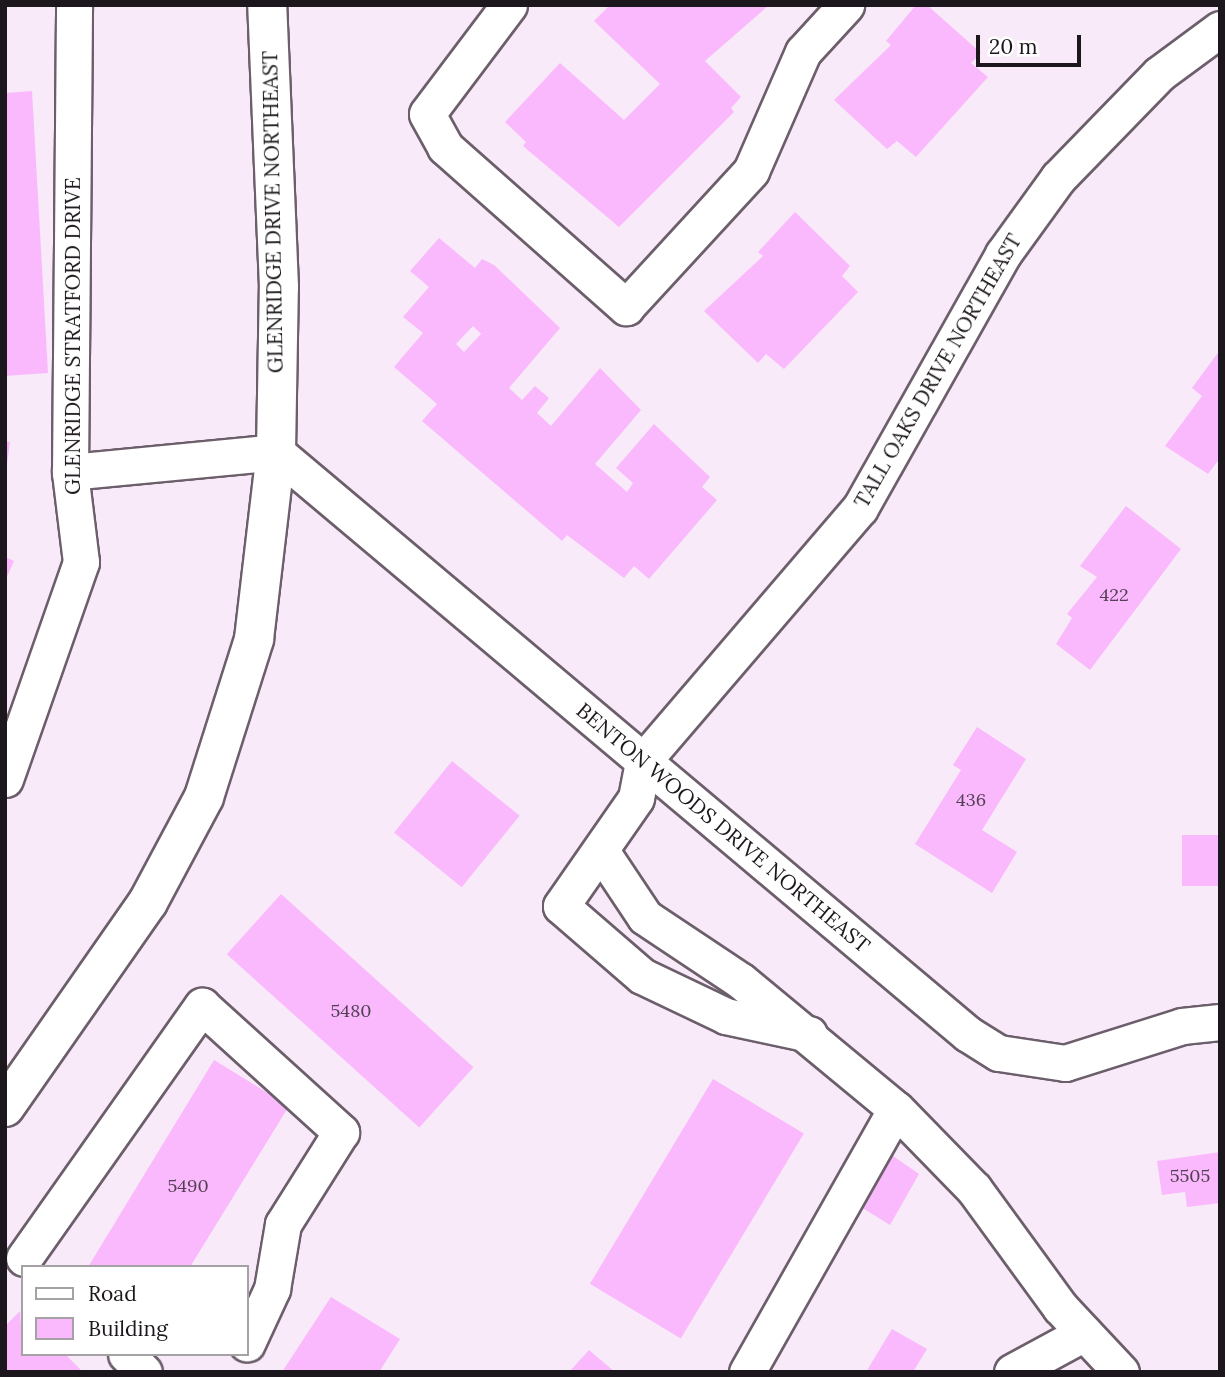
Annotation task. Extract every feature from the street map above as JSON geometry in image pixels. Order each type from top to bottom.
[{"type":"main road","name":"GLENRIDGE DRIVE NORTHEAST","points":[[5,1107],[148,902],[204,797],[254,639],[276,452],[279,287],[267,5]]},
{"type":"street","name":"GLENRIDGE STRATFORD DRIVE","points":[[5,779],[81,562],[70,472],[74,5]]},
{"type":"street","points":[[509,5],[427,114],[445,147],[626,307],[751,171],[803,52],[846,5]]},
{"type":"street","name":"TALL OAKS DRIVE NORTHEAST","points":[[643,761],[860,508],[1003,254],[1058,178],[1126,104],[1220,29]]},
{"type":"street","points":[[70,472],[276,452]]},
{"type":"street","name":"BENTON WOODS DRIVE NORTHEAST","points":[[276,452],[968,1034],[999,1053],[1065,1063],[1182,1026],[1220,1022]]},
{"type":"street","points":[[643,761],[636,798],[561,906],[642,976],[726,1016],[809,1034]]},
{"type":"street","points":[[601,850],[645,917],[809,1034],[896,1109],[974,1189],[1084,1333],[1121,1372]]},
{"type":"street","points":[[21,1256],[202,1006],[341,1132],[283,1224],[272,1289],[248,1341]]},
{"type":"street","points":[[747,1372],[896,1109]]},
{"type":"street","points":[[1012,1372],[1084,1333]]},
{"type":"street","points":[[128,1356],[145,1372]]},
{"type":"street","points":[[233,1372],[241,1356]]},
{"type":"building","points":[[610,5],[769,5],[705,61],[741,97],[731,108],[734,112],[619,227],[523,146],[526,142],[505,122],[560,63],[624,120],[660,84],[594,21]]},
{"type":"building","points":[[916,5],[927,5],[981,53],[971,63],[988,77],[916,157],[897,141],[887,149],[834,100],[891,45],[886,41]]},
{"type":"building","points":[[32,91],[48,373],[5,376],[5,93]]},
{"type":"building","points":[[795,212],[850,266],[842,276],[858,292],[784,369],[766,354],[758,363],[704,311],[763,256],[758,252]]},
{"type":"building","points":[[439,238],[475,268],[482,259],[494,265],[560,328],[509,388],[522,400],[535,386],[549,398],[537,413],[551,426],[600,368],[641,410],[595,464],[627,492],[633,483],[616,468],[654,424],[710,477],[702,487],[717,500],[649,579],[634,566],[624,578],[567,535],[562,541],[422,421],[437,404],[394,367],[423,333],[403,317],[429,287],[410,271]],"holes":[[[473,326],[481,334],[464,352],[456,344]]]},
{"type":"building","points":[[1220,350],[1220,458],[1208,474],[1165,446],[1202,396],[1192,388]]},
{"type":"building","points":[[5,441],[10,442],[7,464],[5,464]]},
{"type":"building","points":[[1126,506],[1181,549],[1090,670],[1056,644],[1072,618],[1067,614],[1097,577],[1080,566]]},
{"type":"building","points":[[5,557],[14,561],[5,581]]},
{"type":"building","points":[[977,727],[1026,759],[982,830],[1017,852],[992,893],[915,844],[961,770],[953,765]]},
{"type":"building","points":[[452,761],[520,816],[462,887],[394,832]]},
{"type":"building","points":[[1182,835],[1220,835],[1220,886],[1182,886]]},
{"type":"building","points":[[281,894],[473,1067],[419,1127],[227,954]]},
{"type":"building","points":[[214,1060],[289,1106],[191,1265],[89,1265]]},
{"type":"building","points":[[713,1079],[804,1134],[681,1338],[590,1284]]},
{"type":"building","points":[[883,1149],[919,1174],[890,1225],[856,1204]]},
{"type":"building","points":[[1220,1152],[1220,1203],[1187,1207],[1185,1192],[1162,1195],[1157,1161]]},
{"type":"building","points":[[331,1297],[400,1339],[379,1372],[282,1372]]},
{"type":"building","points":[[20,1311],[21,1356],[67,1356],[83,1372],[5,1372],[5,1326]]},
{"type":"building","points":[[892,1329],[927,1349],[913,1372],[866,1372]]},
{"type":"building","points":[[589,1350],[615,1372],[569,1372]]}]
